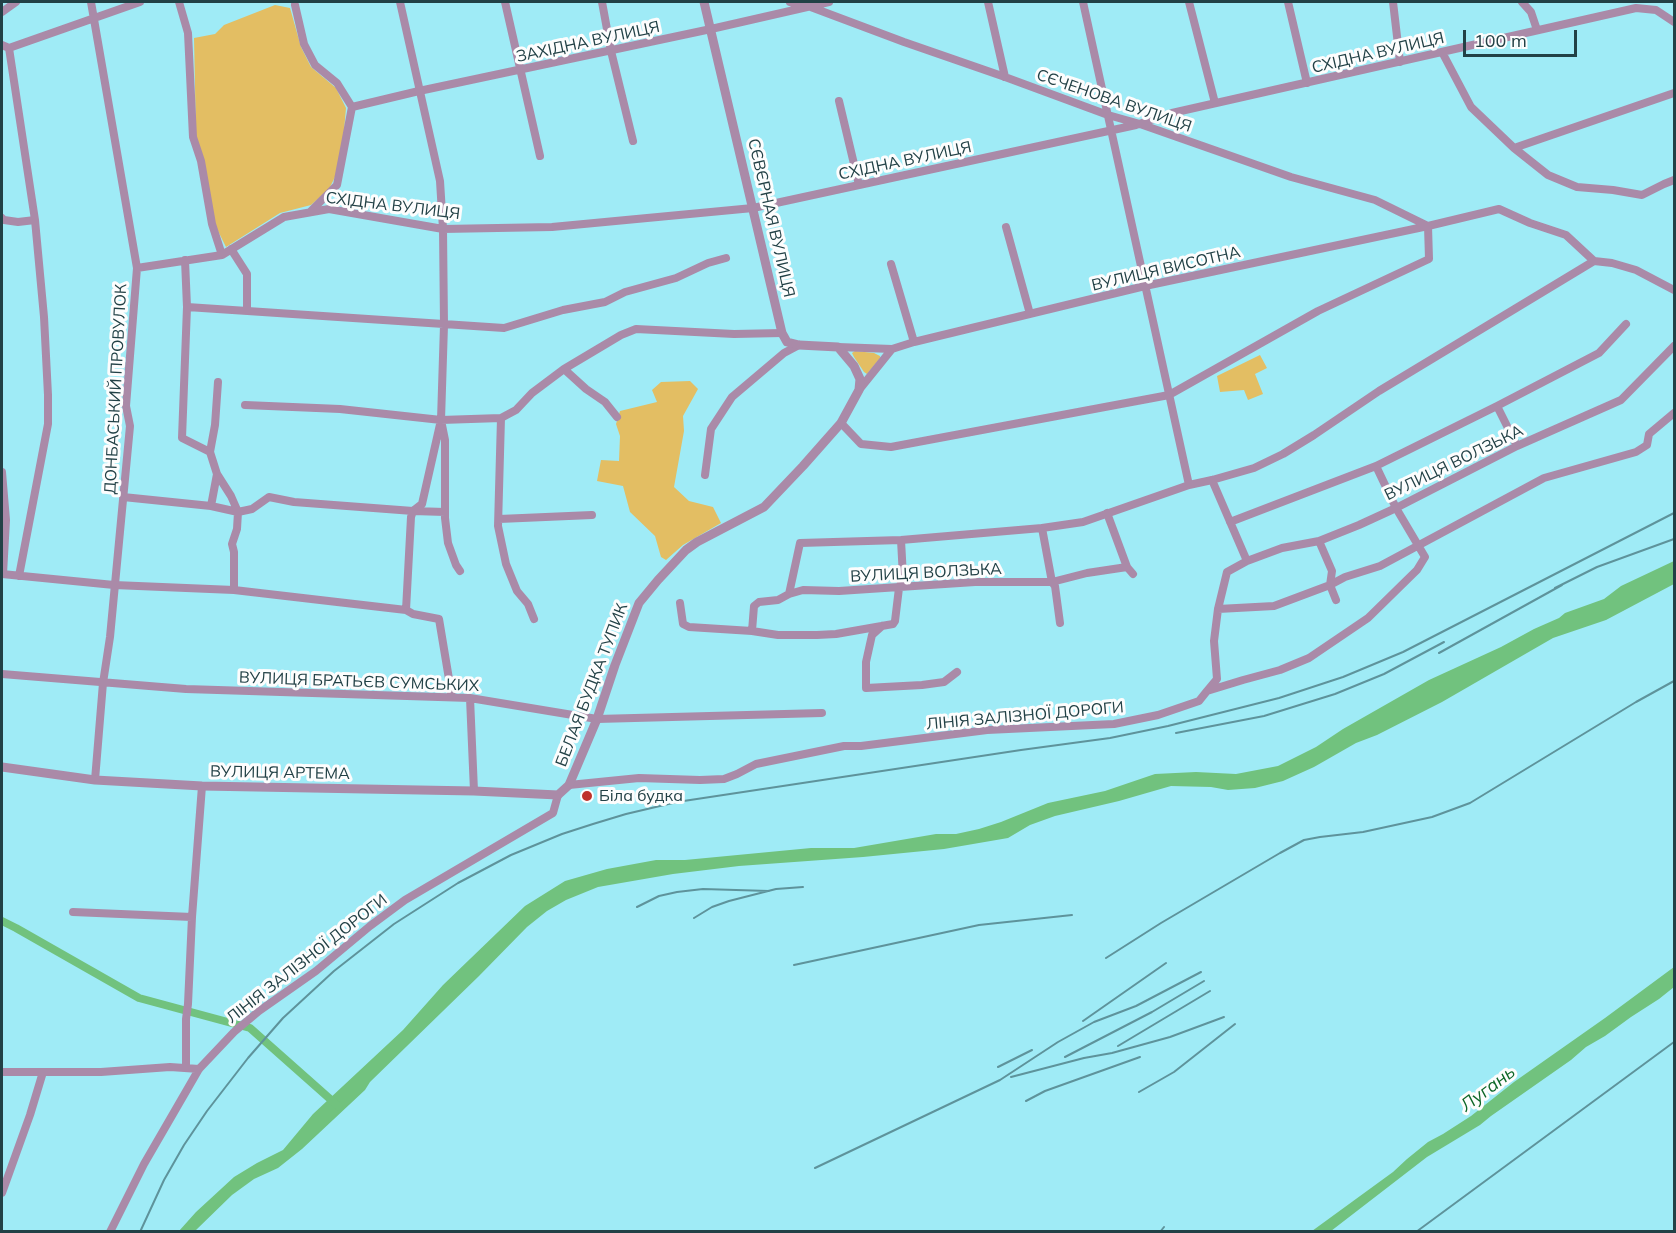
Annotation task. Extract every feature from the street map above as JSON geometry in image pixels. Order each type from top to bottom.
[{"type":"street","points":[[2,12],[16,2]]},
{"type":"street","name":"ДОНБАСЬКИЙ ПРОВУЛОК","points":[[92,2],[137,268],[126,406],[130,426],[95,780]]},
{"type":"street","points":[[19,576],[48,424],[44,317],[35,220],[5,46],[140,2]]},
{"type":"street","points":[[179,2],[188,33],[193,137],[201,161],[212,224],[222,255]]},
{"type":"street","points":[[400,2],[418,91],[440,181],[444,326],[441,420],[444,440],[445,512],[448,543],[460,571]]},
{"type":"street","points":[[505,2],[540,156]]},
{"type":"street","points":[[602,2],[611,51],[633,141]]},
{"type":"street","name":"СЄВЄРНАЯ ВУЛИЦЯ","points":[[704,2],[782,333]]},
{"type":"street","name":"СЄЧЕНОВА ВУЛИЦЯ","points":[[790,2],[807,4],[904,42],[1107,115],[1140,124],[1291,177],[1375,200],[1428,226]]},
{"type":"street","name":"ЗАХІДНА ВУЛИЦЯ","points":[[352,107],[711,29],[807,4],[829,2]]},
{"type":"street","points":[[988,2],[1005,77]]},
{"type":"street","points":[[1083,2],[1189,485]]},
{"type":"street","points":[[1189,2],[1215,103]]},
{"type":"street","points":[[1288,2],[1307,83]]},
{"type":"street","points":[[1393,2],[1400,62]]},
{"type":"street","points":[[1522,2],[1531,12],[1537,30]]},
{"type":"street","points":[[295,4],[304,44],[315,65],[337,82],[352,107],[337,185],[310,212]]},
{"type":"street","name":"СХІДНА ВУЛИЦЯ","points":[[137,268],[222,255],[284,217],[329,209],[443,229],[552,227],[753,208],[1140,124],[1172,113],[1636,8],[1656,10],[1674,22]]},
{"type":"street","points":[[1442,52],[1471,107],[1514,148],[1548,175],[1577,187],[1642,195],[1674,180]]},
{"type":"street","points":[[1514,148],[1674,93]]},
{"type":"street","points":[[840,101],[859,185]]},
{"type":"street","name":"ВУЛИЦЯ ВИСОТНА","points":[[892,349],[1145,286],[1499,209],[1530,223],[1566,235],[1594,261]]},
{"type":"street","points":[[2,218],[18,222],[35,220]]},
{"type":"street","points":[[841,423],[861,444],[891,447],[1169,395],[1318,311],[1429,259],[1428,226]]},
{"type":"street","points":[[1006,227],[1030,314]]},
{"type":"street","points":[[231,249],[247,274],[247,311]]},
{"type":"street","points":[[187,307],[444,326],[504,328],[563,310],[605,302],[625,292],[676,278],[708,263],[726,258]]},
{"type":"street","points":[[184,260],[187,307],[182,438],[210,452]]},
{"type":"street","points":[[789,594],[800,543],[901,540],[1042,528],[1083,522],[1189,485],[1254,468],[1283,454],[1379,391],[1594,261],[1612,263],[1636,270],[1674,290]]},
{"type":"street","points":[[891,264],[914,342]]},
{"type":"street","points":[[1230,522],[1376,466],[1497,406],[1599,353],[1626,324]]},
{"type":"street","points":[[244,405],[340,409],[441,420],[501,418],[516,410],[532,393],[564,369],[621,334],[636,329],[734,334],[782,333],[787,342],[800,345],[892,349]]},
{"type":"street","points":[[705,475],[711,429],[732,397],[784,353],[800,345]]},
{"type":"street","name":"ВУЛИЦЯ ВОЛЗЬКА","points":[[1218,609],[1227,572],[1247,561],[1282,548],[1319,541],[1396,508],[1517,446],[1621,400],[1674,346]]},
{"type":"street","points":[[838,347],[854,366],[860,380],[859,390]]},
{"type":"street","points":[[859,390],[892,349]]},
{"type":"street","points":[[564,369],[605,402],[617,417]]},
{"type":"street","points":[[218,382],[215,425],[210,452],[217,474],[231,496],[238,513],[237,529],[232,544],[234,590]]},
{"type":"street","name":"БЕЛАЯ БУДКА ТУПИК","points":[[558,795],[569,785],[597,719],[639,603],[678,558],[696,542],[764,507],[841,423],[859,390]]},
{"type":"street","points":[[1497,406],[1517,446]]},
{"type":"street","points":[[1207,692],[1217,679],[1214,641],[1218,609],[1274,606],[1345,577],[1380,566],[1544,478],[1636,452],[1647,445],[1649,434],[1674,413]]},
{"type":"street","points":[[501,418],[498,526],[506,564],[516,591],[528,604],[534,619]]},
{"type":"street","points":[[406,610],[411,517],[413,511],[422,504],[441,420]]},
{"type":"street","points":[[1376,466],[1396,508],[1419,545]]},
{"type":"street","points":[[2,472],[6,520],[2,574],[114,585],[234,590],[406,610],[413,614],[439,619],[452,697]]},
{"type":"street","points":[[211,506],[217,474]]},
{"type":"street","points":[[1212,480],[1247,561]]},
{"type":"street","points":[[123,497],[211,506],[238,513],[252,509],[269,497],[294,502],[445,512]]},
{"type":"street","points":[[1107,513],[1127,567],[1133,574]]},
{"type":"street","points":[[499,519],[592,514]]},
{"type":"street","points":[[1042,528],[1052,582],[1055,586],[1060,623]]},
{"type":"street","points":[[680,603],[682,624],[688,627],[778,635],[817,635],[893,624],[903,578],[901,540]]},
{"type":"street","points":[[1319,541],[1332,571],[1330,585],[1336,600]]},
{"type":"street","name":"ЛІНІЯ ЗАЛІЗНОЇ ДОРОГИ","points":[[569,785],[639,778],[724,779],[756,764],[844,746],[861,746],[987,730],[1114,724],[1158,715],[1199,701],[1207,692],[1280,670],[1309,658],[1368,618],[1417,570],[1425,557],[1419,545]]},
{"type":"street","name":"ВУЛИЦЯ ВОЛЗЬКА","points":[[752,631],[754,606],[759,602],[778,600],[803,590],[839,591],[975,582],[1052,582],[1087,573],[1127,567]]},
{"type":"street","points":[[884,625],[872,635],[866,662],[866,688],[944,682],[957,672]]},
{"type":"street","name":"ВУЛИЦЯ БРАТЬЄВ СУМСЬКИХ","points":[[2,674],[186,689],[470,698],[597,719],[822,713]]},
{"type":"street","points":[[470,698],[474,791]]},
{"type":"street","name":"ВУЛИЦЯ АРТЕМА","points":[[2,767],[95,780],[202,786],[474,791],[558,795]]},
{"type":"street","points":[[186,1067],[186,1020],[202,786]]},
{"type":"street","name":"ЛІНІЯ ЗАЛІЗНОЇ ДОРОГИ","points":[[110,1232],[144,1164],[199,1069],[234,1032],[316,971],[405,900],[553,813],[558,795]]},
{"type":"street","points":[[73,912],[192,916]]},
{"type":"street","points":[[2,1072],[101,1072],[186,1067],[199,1069]]},
{"type":"street","points":[[2,1193],[43,1072]]},
{"type":"shaded area","points":[[275,5],[290,8],[301,47],[311,67],[336,88],[346,108],[341,165],[329,189],[311,205],[280,213],[226,247],[215,225],[196,136],[194,38],[215,34],[224,25]]},
{"type":"shaded area","points":[[855,351],[874,353],[880,358],[867,374],[854,357],[852,353]]},
{"type":"shaded area","points":[[1260,355],[1267,368],[1255,374],[1263,394],[1248,400],[1244,390],[1220,392],[1217,376]]},
{"type":"shaded area","points":[[690,381],[698,389],[683,416],[684,431],[674,487],[689,501],[713,507],[721,523],[683,545],[666,560],[661,557],[655,536],[630,512],[623,486],[597,481],[601,460],[619,461],[620,436],[616,424],[620,411],[657,402],[652,390],[661,382]]},
{"type":"shaded area","points":[[1674,561],[1674,584],[1606,620],[1553,638],[1442,702],[1283,781],[1255,788],[1228,790],[1211,787],[1171,786],[1055,816],[1030,825],[1008,838],[944,849],[739,866],[673,874],[598,887],[566,900],[527,927],[370,1082],[365,1090],[302,1149],[278,1168],[254,1179],[232,1195],[195,1231],[179,1231],[234,1177],[283,1150],[313,1114],[403,1030],[443,985],[525,906],[565,881],[607,869],[656,860],[685,860],[811,848],[854,848],[936,834],[956,834],[1001,822],[1048,803],[1105,791],[1155,774],[1196,772],[1236,774],[1278,766],[1316,747],[1429,680],[1501,647],[1565,613],[1604,599],[1621,586]]},
{"type":"shaded area","points":[[1674,967],[1674,987],[1659,999],[1586,1047],[1480,1125],[1427,1157],[1331,1231],[1312,1231],[1393,1172],[1428,1142],[1471,1116],[1514,1082]]},
{"type":"waterway","points":[[2,921],[139,998],[250,1028],[338,1106]]},
{"type":"railway","points":[[140,1232],[164,1180],[184,1145],[248,1058],[283,1018],[334,971],[394,924],[458,883],[511,855],[593,824],[677,802],[1110,738],[1279,698],[1343,677],[1403,652],[1674,513]]},
{"type":"railway","points":[[1555,588],[1597,567],[1674,539]]},
{"type":"railway","points":[[1439,653],[1562,585]]},
{"type":"railway","points":[[1176,733],[1264,716],[1335,694],[1384,674],[1444,642]]},
{"type":"railway","points":[[1106,958],[1161,923],[1304,840],[1363,832],[1432,817],[1470,803],[1674,681]]},
{"type":"railway","points":[[694,918],[712,907],[729,901],[776,889],[803,887]]},
{"type":"railway","points":[[637,907],[659,896],[677,892],[703,889],[769,891]]},
{"type":"railway","points":[[794,965],[979,925],[1072,915]]},
{"type":"railway","points":[[1083,1021],[1166,963]]},
{"type":"railway","points":[[815,1168],[1000,1080],[1058,1042],[1094,1022],[1136,1006],[1201,972]]},
{"type":"railway","points":[[1065,1057],[1152,1012],[1204,981]]},
{"type":"railway","points":[[1118,1046],[1210,991]]},
{"type":"railway","points":[[1011,1077],[1170,1037],[1224,1017]]},
{"type":"railway","points":[[1139,1092],[1174,1072],[1235,1024]]},
{"type":"railway","points":[[1416,1232],[1674,1042]]},
{"type":"railway","points":[[998,1067],[1032,1050]]},
{"type":"railway","points":[[1026,1101],[1045,1091],[1140,1057]]},
{"type":"railway","points":[[1160,1232],[1164,1227]]},
{"type":"place","name":"Біла будка","points":[[587,796]]},
{"type":"water label","name":"Лугань","points":[[1488,1089]]}]
